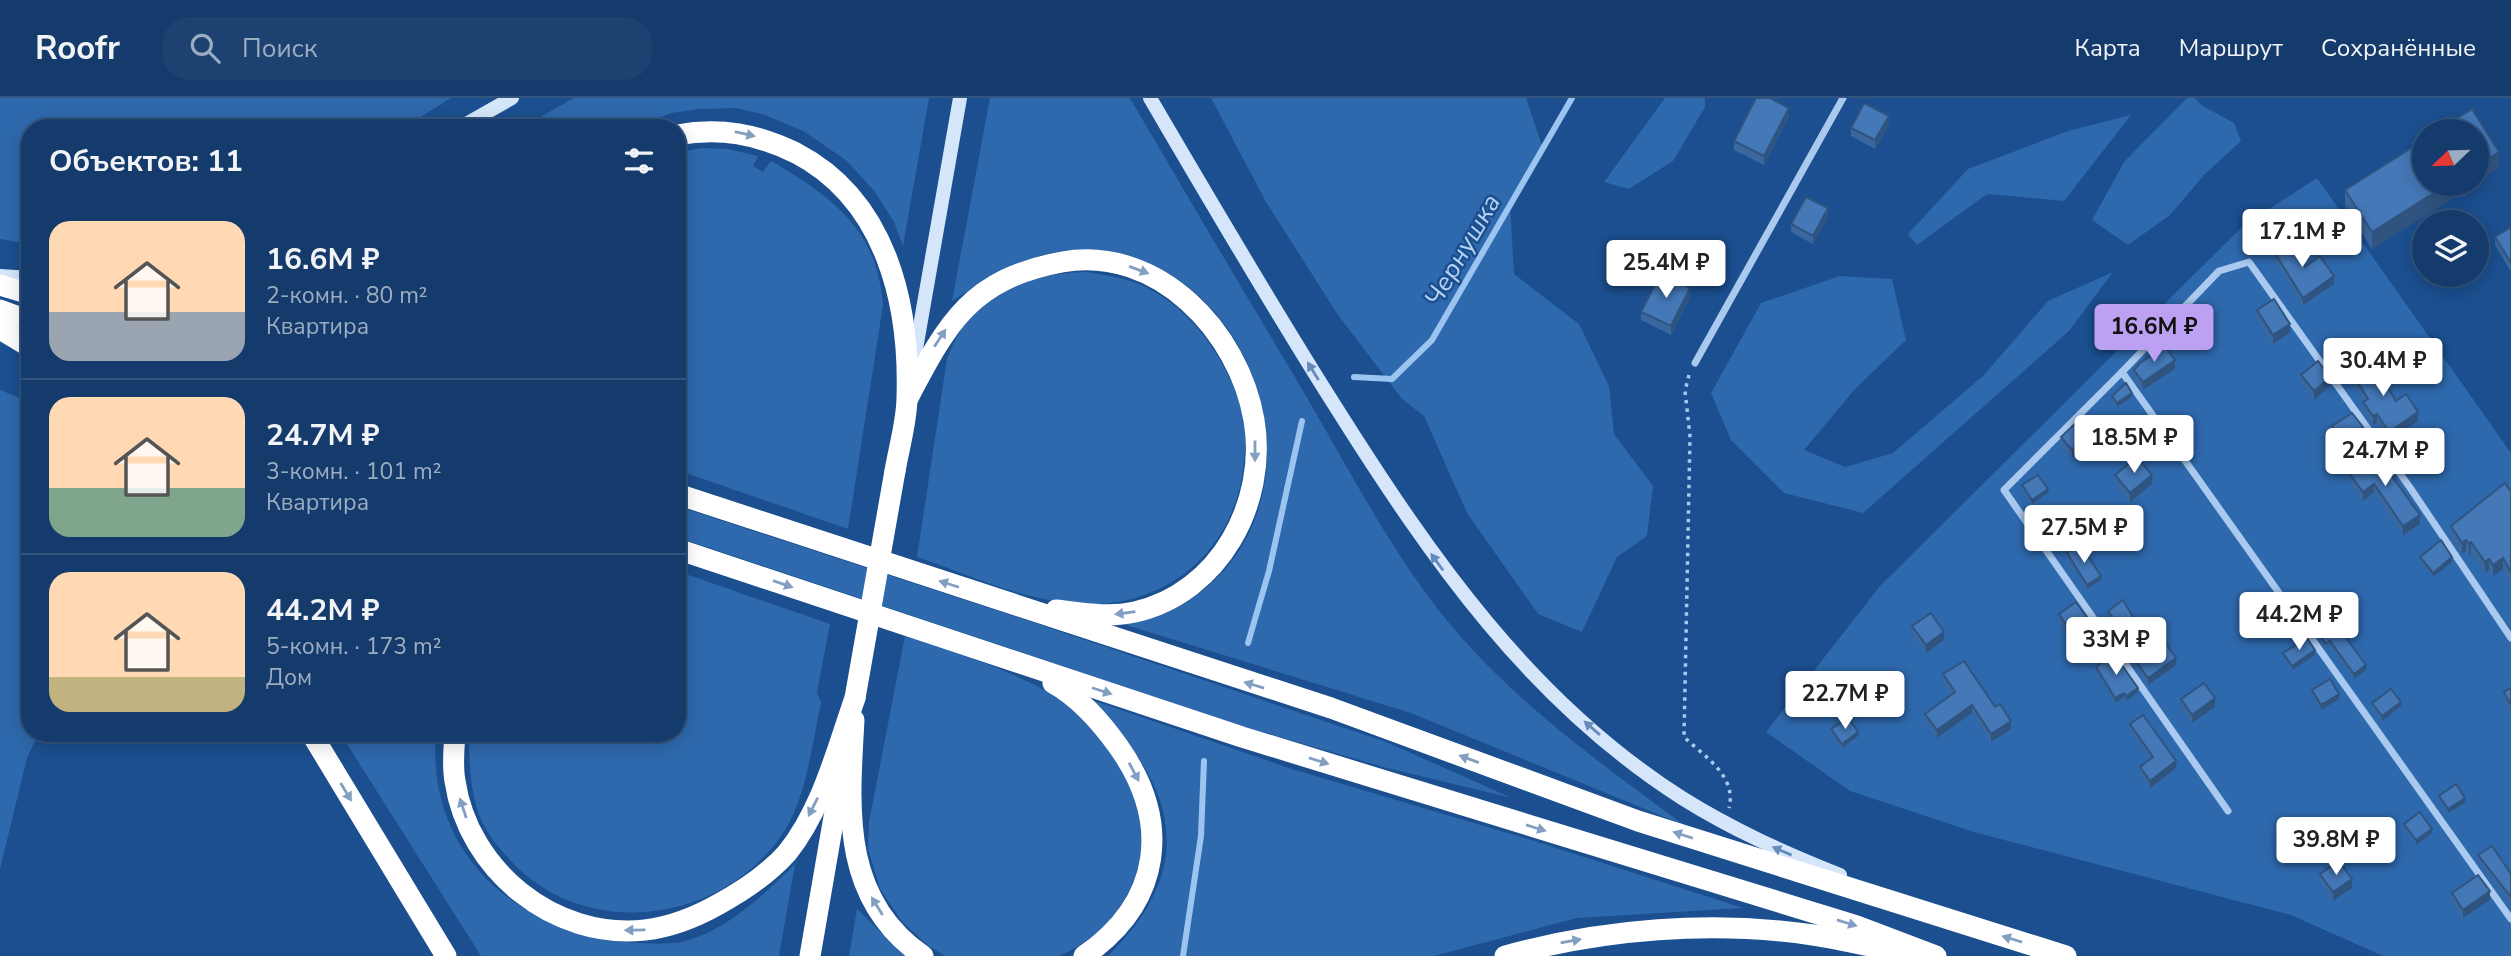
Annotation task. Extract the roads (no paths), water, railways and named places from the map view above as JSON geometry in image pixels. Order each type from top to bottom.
[{"type":"highway","points":[[686,134],[726,130],[779,144],[827,173],[849,193],[873,225],[896,279],[902,305],[908,398],[810,956]]},
{"type":"highway","points":[[908,398],[938,340],[954,317],[974,299],[996,284],[1033,268],[1077,260],[1120,264],[1150,274],[1181,295],[1224,343],[1242,379],[1254,420],[1256,457],[1249,499],[1232,540],[1210,571],[1181,595],[1135,612],[1106,616],[1014,605]]},
{"type":"highway","points":[[0,285],[21,291]]},
{"type":"highway","points":[[0,310],[21,318]]},
{"type":"highway","points":[[0,329],[21,342]]},
{"type":"highway","points":[[686,492],[719,508]]},
{"type":"highway","points":[[686,497],[1331,708],[1638,821],[2066,956]]},
{"type":"highway","points":[[686,552],[1242,737],[1857,926],[1936,956]]},
{"type":"highway","points":[[686,559],[718,562]]},
{"type":"highway","points":[[1014,662],[1065,690],[1096,718],[1130,763],[1149,806],[1153,849],[1144,888],[1119,926],[1084,956]]},
{"type":"highway","points":[[455,742],[454,770],[458,792],[475,841],[492,865],[520,893],[544,910],[572,922],[608,930],[644,930],[698,916],[727,900],[786,853],[822,788],[855,698]]},
{"type":"highway","points":[[855,698],[849,805],[858,866],[886,919],[901,938],[923,956]]},
{"type":"highway","points":[[316,742],[446,956]]},
{"type":"highway","points":[[1505,956],[1584,939],[1641,932],[1710,929],[1814,935],[1921,956]]},
{"type":"main road","points":[[475,119],[512,98]]},
{"type":"main road","points":[[908,398],[960,98]]},
{"type":"main road","points":[[1150,98],[1325,391],[1438,564],[1514,654],[1554,694],[1635,765],[1725,824],[1784,853],[1959,923]]},
{"type":"main road","points":[[0,276],[21,277]]},
{"type":"street","points":[[1695,363],[1843,98]]},
{"type":"street","points":[[2228,811],[2004,490],[2219,271],[2249,262],[2412,489],[2511,638]]},
{"type":"street","points":[[2122,372],[2511,919]]},
{"type":"waterway","name":"Чернушка","points":[[1354,377],[1392,379],[1432,340],[1572,98]]},
{"type":"waterway","points":[[1248,643],[1269,571],[1302,421]]},
{"type":"waterway","points":[[1183,956],[1201,836],[1204,761]]}]
